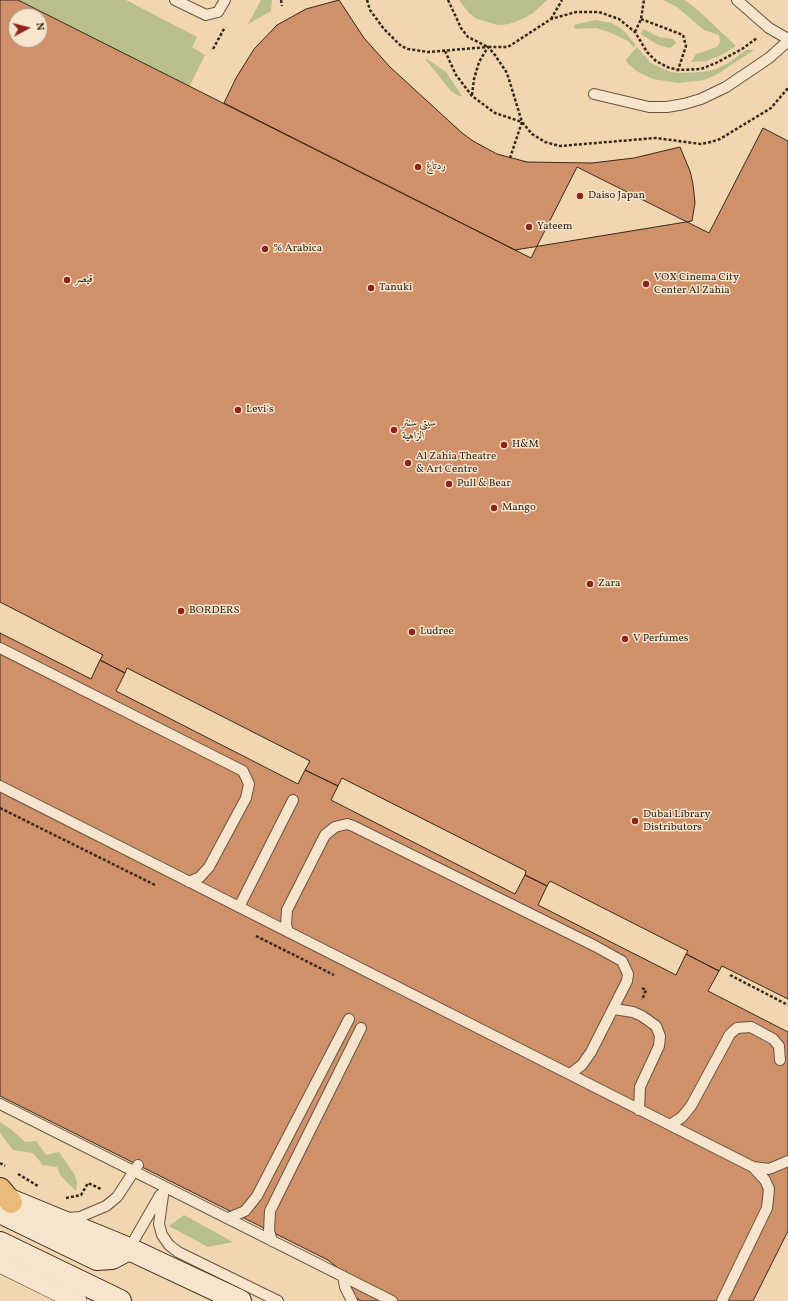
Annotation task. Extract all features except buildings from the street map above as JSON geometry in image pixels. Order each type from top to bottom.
[{"type":"street","points":[[3,1200],[51,1217],[129,1249],[240,1301]]},
{"type":"street","points":[[3,1200],[97,1259],[112,1258],[129,1249]]},
{"type":"street","points":[[0,1243],[120,1301]]},
{"type":"street","points":[[0,1263],[74,1300]]},
{"type":"lane","points":[[175,0],[206,15],[218,12],[225,0]]},
{"type":"lane","points":[[594,94],[649,107],[667,108],[701,99],[726,87],[769,58],[788,40],[769,28],[737,0]]},
{"type":"lane","points":[[0,648],[243,771],[249,784],[246,798],[209,867],[200,876],[188,882]]},
{"type":"lane","points":[[0,786],[753,1167],[769,1169],[788,1161]]},
{"type":"lane","points":[[239,907],[293,800]]},
{"type":"lane","points":[[288,932],[286,925],[287,910],[325,835],[334,827],[347,824],[615,956],[622,961],[626,967],[627,981],[614,1009],[586,1059],[570,1074]]},
{"type":"lane","points":[[614,1009],[633,1012],[642,1016],[656,1026],[660,1036],[659,1046],[640,1087],[639,1110]]},
{"type":"lane","points":[[228,1218],[245,1211],[257,1196],[349,1019]]},
{"type":"lane","points":[[670,1125],[682,1117],[691,1106],[730,1034],[736,1028],[751,1027],[773,1039],[779,1046],[784,1058]]},
{"type":"lane","points":[[272,1241],[269,1231],[270,1211],[361,1028]]},
{"type":"lane","points":[[0,1104],[392,1301]]},
{"type":"lane","points":[[51,1217],[80,1217],[106,1206],[117,1197],[138,1165]]},
{"type":"lane","points":[[722,1301],[767,1208],[769,1189],[765,1180],[753,1167]]},
{"type":"lane","points":[[129,1249],[164,1188],[159,1224],[162,1235],[169,1245],[178,1252],[278,1301]]},
{"type":"lane","points":[[343,1276],[345,1287],[352,1301]]},
{"type":"path","points":[[281,0],[282,6]]},
{"type":"path","points":[[367,0],[370,10],[376,20],[401,46],[418,52],[508,47],[551,19],[576,12],[599,12],[619,19],[635,32],[647,52],[667,67],[678,70],[701,69],[742,49],[769,28]]},
{"type":"path","points":[[448,0],[461,28],[468,37],[488,47],[507,73],[522,122],[532,134],[545,142],[560,146],[656,138],[701,144],[720,139],[771,108],[788,88]]},
{"type":"path","points":[[551,19],[562,0]]},
{"type":"path","points":[[635,32],[641,19],[644,0]]},
{"type":"path","points":[[641,19],[683,36],[686,46],[678,70]]},
{"type":"path","points":[[472,96],[474,79],[479,62],[488,47]]},
{"type":"path","points":[[446,51],[456,75],[472,96],[495,113],[522,122]]},
{"type":"path","points":[[510,158],[522,122]]},
{"type":"path","points":[[730,976],[788,1004]]},
{"type":"path","points":[[627,981],[646,990],[640,1002]]},
{"type":"green space","points":[[18,0],[126,0],[197,37],[192,47],[205,55],[189,87],[48,15],[48,8],[34,8]]},
{"type":"green space","points":[[261,0],[272,0],[271,11],[248,24]]},
{"type":"green space","points":[[459,0],[547,0],[532,14],[509,24],[498,25],[477,19],[469,13]]},
{"type":"green space","points":[[663,0],[685,0],[736,46],[722,55],[706,61],[691,62],[696,54],[717,47],[720,42],[719,35],[704,30],[677,7]]},
{"type":"green space","points":[[595,20],[612,23],[623,30],[636,45],[633,47],[628,41],[596,28],[575,29],[574,25]]},
{"type":"green space","points":[[643,29],[659,37],[673,39],[676,42],[670,48],[658,45],[641,34]]},
{"type":"green space","points":[[637,47],[651,63],[670,72],[680,73],[703,72],[716,69],[727,64],[746,50],[754,50],[716,75],[704,80],[678,83],[653,79],[638,72],[627,63],[626,60]]},
{"type":"green space","points":[[427,59],[446,72],[462,96],[459,96],[451,91],[426,60]]},
{"type":"green space","points":[[0,1122],[12,1130],[25,1142],[36,1141],[46,1155],[59,1152],[75,1175],[77,1183],[76,1191],[61,1176],[57,1167],[43,1165],[33,1153],[13,1150],[0,1133]]},
{"type":"green space","points":[[184,1215],[233,1242],[208,1247],[169,1226]]},
{"type":"place","name":"ردتاغ","points":[[418,167]]},
{"type":"place","name":"Daiso Japan","points":[[580,196]]},
{"type":"place","name":"Yateem","points":[[529,227]]},
{"type":"place","name":"% Arabica","points":[[265,249]]},
{"type":"place","name":"قيصر","points":[[67,280]]},
{"type":"place","name":"VOX Cinema City Center Al Zahia","points":[[646,284]]},
{"type":"place","name":"Tanuki","points":[[371,288]]},
{"type":"place","name":"Levi's","points":[[238,410]]},
{"type":"place","name":"سيتي سنتر الزاهية","points":[[394,430]]},
{"type":"place","name":"H&M","points":[[504,445]]},
{"type":"place","name":"Al Zahia Theatre & Art Centre","points":[[408,463]]},
{"type":"place","name":"Pull & Bear","points":[[449,484]]},
{"type":"place","name":"Mango","points":[[494,508]]},
{"type":"place","name":"Zara","points":[[590,584]]},
{"type":"place","name":"BORDERS","points":[[181,611]]},
{"type":"place","name":"Ludree","points":[[412,632]]},
{"type":"place","name":"V Perfumes","points":[[625,639]]},
{"type":"place","name":"Dubai Library Distributors","points":[[635,821]]}]
